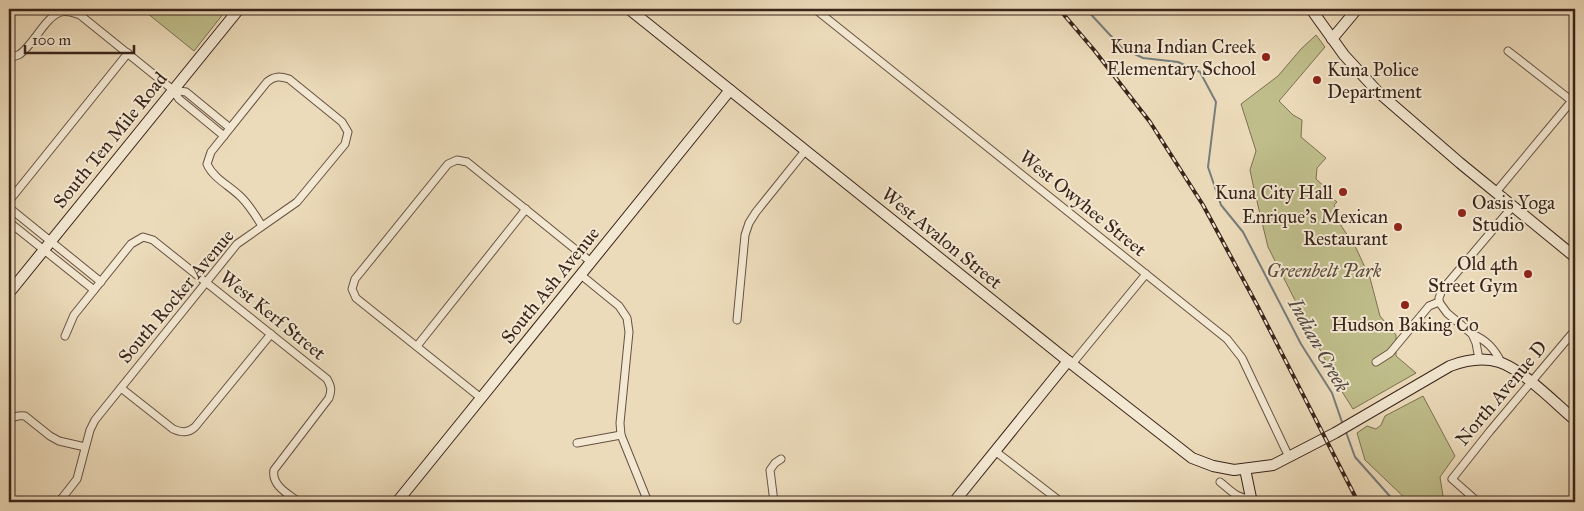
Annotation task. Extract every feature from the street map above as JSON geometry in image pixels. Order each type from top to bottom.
[{"type":"main road","name":"South Ten Mile Road","points":[[9,293],[239,9]]},
{"type":"main road","name":"West Avalon Street","points":[[629,9],[1070,363],[1192,458],[1213,466],[1234,470],[1273,465],[1364,416],[1450,366],[1479,359]]},
{"type":"main road","points":[[1311,9],[1360,75],[1378,92],[1575,257]]},
{"type":"main road","points":[[1332,39],[1357,9]]},
{"type":"main road","name":"South Ash Avenue","points":[[397,502],[730,90]]},
{"type":"main road","points":[[1479,359],[1501,362],[1513,368],[1575,420]]},
{"type":"main road","points":[[954,502],[1070,363]]},
{"type":"main road","points":[[1245,469],[1253,500]]},
{"type":"street","name":"West Owyhee Street","points":[[815,9],[1227,339],[1242,358],[1289,457]]},
{"type":"street","points":[[9,58],[20,54],[53,16],[61,12],[70,11],[80,15],[128,53],[224,136]]},
{"type":"street","points":[[1496,192],[1574,99],[1508,51]]},
{"type":"street","points":[[9,200],[128,53]]},
{"type":"street","name":"South Rocker Avenue","points":[[59,502],[77,479],[85,447],[95,420],[237,244],[289,208],[303,195],[345,144],[348,132],[342,122],[288,79],[277,76],[267,82],[230,128]]},
{"type":"street","points":[[173,90],[186,92],[230,128],[211,152],[207,164],[213,174],[250,206],[262,226]]},
{"type":"street","points":[[737,320],[745,235],[749,223],[805,150]]},
{"type":"street","points":[[481,398],[356,298],[352,289],[355,279],[442,171],[448,164],[457,160],[467,162],[591,262]]},
{"type":"street","points":[[1501,362],[1494,349],[1447,313],[1439,302],[1439,298],[1442,290],[1512,206]]},
{"type":"street","points":[[9,210],[12,210],[101,282],[74,315],[65,336]]},
{"type":"street","points":[[417,346],[526,210]]},
{"type":"street","points":[[9,222],[94,290]]},
{"type":"street","name":"West Kerf Street","points":[[101,282],[131,244],[143,237],[153,240],[327,378],[332,388],[329,398],[277,464],[273,476],[279,486],[298,502]]},
{"type":"street","points":[[1070,363],[1146,274]]},
{"type":"street","points":[[580,275],[619,306],[627,318],[629,332],[620,423],[621,435],[648,502]]},
{"type":"street","points":[[1376,362],[1390,353],[1430,306],[1439,302]]},
{"type":"street","name":"North Avenue D","points":[[1478,502],[1452,479],[1530,382],[1575,330]]},
{"type":"street","points":[[121,388],[173,429],[184,432],[190,430],[271,334]]},
{"type":"street","points":[[1472,334],[1479,359]]},
{"type":"street","points":[[9,421],[20,415],[29,418],[50,436],[59,441],[85,447]]},
{"type":"street","points":[[577,443],[621,435]]},
{"type":"street","points":[[995,451],[1060,502]]},
{"type":"street","points":[[774,502],[769,477],[770,470],[781,459]]},
{"type":"street","points":[[1220,482],[1240,498],[1253,500]]},
{"type":"green space","points":[[142,9],[227,9],[194,51]]},
{"type":"green space","name":"Greenbelt Park","points":[[1316,35],[1325,47],[1279,101],[1293,115],[1302,120],[1301,137],[1326,158],[1317,168],[1316,179],[1326,188],[1324,191],[1337,202],[1334,205],[1341,217],[1338,221],[1356,248],[1370,278],[1380,316],[1396,335],[1396,356],[1416,373],[1353,409],[1339,387],[1268,247],[1250,170],[1256,151],[1241,104],[1278,76]]},
{"type":"green space","points":[[1423,396],[1455,456],[1440,477],[1443,496],[1451,502],[1409,502],[1365,460],[1357,433],[1367,426],[1376,429],[1381,425],[1385,416]]},
{"type":"waterway","name":"Indian Creek","points":[[1086,9],[1122,48],[1143,58],[1178,62],[1200,72],[1216,102],[1208,167],[1221,205],[1243,232],[1301,344],[1332,393],[1343,425]]},
{"type":"waterway","name":"Indian Creek","points":[[1346,432],[1355,457],[1395,502]]},
{"type":"railway","points":[[1059,9],[1094,50],[1150,122],[1203,205],[1257,305],[1358,502]]},
{"type":"place","name":"Kuna Indian Creek Elementary School","points":[[1266,57]]},
{"type":"place","name":"Kuna Police Department","points":[[1317,80]]},
{"type":"place","name":"Kuna City Hall","points":[[1343,192]]},
{"type":"place","name":"Oasis Yoga Studio","points":[[1462,213]]},
{"type":"place","name":"Enrique's Mexican Restaurant","points":[[1398,227]]},
{"type":"place","name":"Old 4th Street Gym","points":[[1528,274]]},
{"type":"place","name":"Hudson Baking Co","points":[[1405,305]]}]
